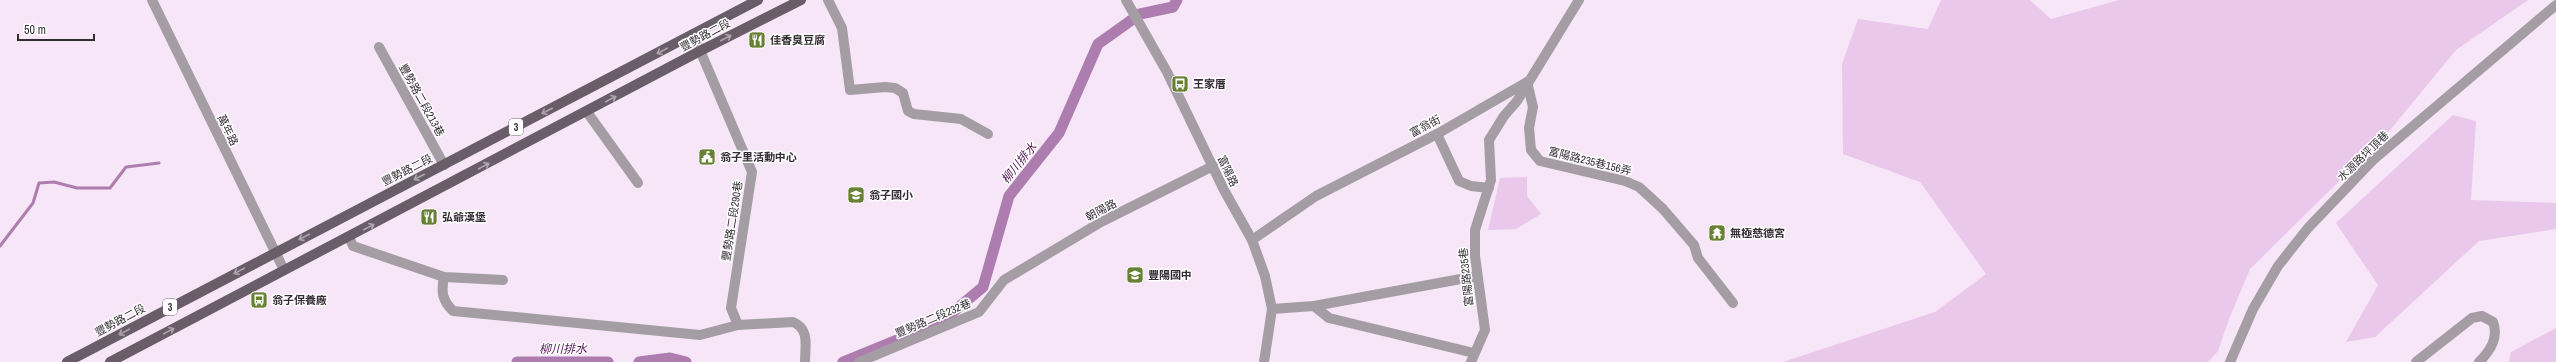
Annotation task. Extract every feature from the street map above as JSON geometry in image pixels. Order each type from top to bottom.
[{"type":"main road","name":"豐勢路二段","points":[[67,362],[758,0]]},
{"type":"main road","name":"豐勢路二段","points":[[110,362],[587,112],[700,51],[801,0]]},
{"type":"street","name":"萬年路","points":[[152,0],[274,253],[284,270]]},
{"type":"street","points":[[828,0],[842,28],[850,90],[895,88],[903,93],[908,111],[914,114],[960,119],[988,134]]},
{"type":"street","name":"富陽路","points":[[1126,0],[1167,72],[1213,166],[1252,240],[1265,276],[1272,309],[1264,362]]},
{"type":"street","name":"富翁街","points":[[1252,240],[1316,196],[1437,134],[1527,82],[1579,0]]},
{"type":"street","name":"水源路坪頂巷","points":[[2230,362],[2254,309],[2278,266],[2308,228],[2373,160],[2556,5]]},
{"type":"street","name":"豐勢路二段290巷","points":[[692,34],[752,172],[731,308],[738,325]]},
{"type":"street","name":"豐勢路二段213巷","points":[[379,47],[444,165]]},
{"type":"street","name":"富陽路235巷","points":[[1472,357],[1485,330],[1477,276],[1475,230],[1491,180],[1489,140],[1504,116],[1517,101],[1527,82]]},
{"type":"street","name":"富陽路235巷156弄","points":[[1527,82],[1533,106],[1529,128],[1531,150],[1540,161],[1625,181],[1639,187],[1663,209],[1694,244],[1698,258],[1733,303]]},
{"type":"street","points":[[587,112],[638,183]]},
{"type":"street","points":[[1437,134],[1459,181],[1471,186],[1489,188]]},
{"type":"street","name":"朝陽路","points":[[1004,280],[1101,222],[1213,166]]},
{"type":"street","points":[[349,237],[353,246],[444,277],[503,280]]},
{"type":"street","points":[[1272,309],[1314,306],[1477,276]]},
{"type":"street","points":[[444,277],[442,289],[444,301],[453,311],[700,335],[738,325],[792,322],[801,325],[805,332],[805,362]]},
{"type":"street","name":"豐勢路二段232巷","points":[[859,362],[979,312],[1004,280]]},
{"type":"street","points":[[1314,306],[1329,318],[1472,357]]},
{"type":"street","points":[[2416,362],[2472,318],[2482,316],[2493,322],[2496,330],[2495,341],[2479,362]]},
{"type":"shaded area","points":[[1941,0],[2030,0],[2051,19],[2119,0],[2528,0],[2456,50],[2386,135],[2250,269],[2229,319],[2218,351],[2208,362],[1783,362],[1935,312],[1986,274],[1920,182],[1843,154],[1842,64],[1858,19],[1928,29]]},
{"type":"shaded area","points":[[2453,115],[2476,121],[2471,200],[2556,203],[2556,229],[2479,241],[2375,337],[2346,342],[2378,285],[2336,223]]},
{"type":"shaded area","points":[[1527,177],[1527,196],[1541,214],[1516,229],[1488,230],[1500,178]]},
{"type":"shaded area","points":[[2556,328],[2556,362],[2509,362],[2511,352]]},
{"type":"waterway","name":"柳川排水","points":[[843,362],[941,322],[983,287],[1009,196],[1059,133],[1098,44],[1140,14],[1173,7],[1177,0]]},
{"type":"waterway","points":[[0,246],[33,203],[39,183],[54,182],[77,188],[110,188],[126,167],[159,163]]},
{"type":"waterway","name":"柳川排水","points":[[639,362],[670,358],[686,362]]},
{"type":"waterway","name":"柳川排水","points":[[517,362],[608,362]]},
{"type":"place","name":"佳香臭豆腐","points":[[757,40]]},
{"type":"place","name":"王家厝","points":[[1180,84]]},
{"type":"place","name":"翁子里活動中心","points":[[707,157]]},
{"type":"place","name":"翁子國小","points":[[856,195]]},
{"type":"place","name":"弘爺漢堡","points":[[429,217]]},
{"type":"place","name":"無極慈德宮","points":[[1717,233]]},
{"type":"place","name":"豐陽國中","points":[[1135,275]]},
{"type":"place","name":"翁子保養廠","points":[[259,300]]}]
